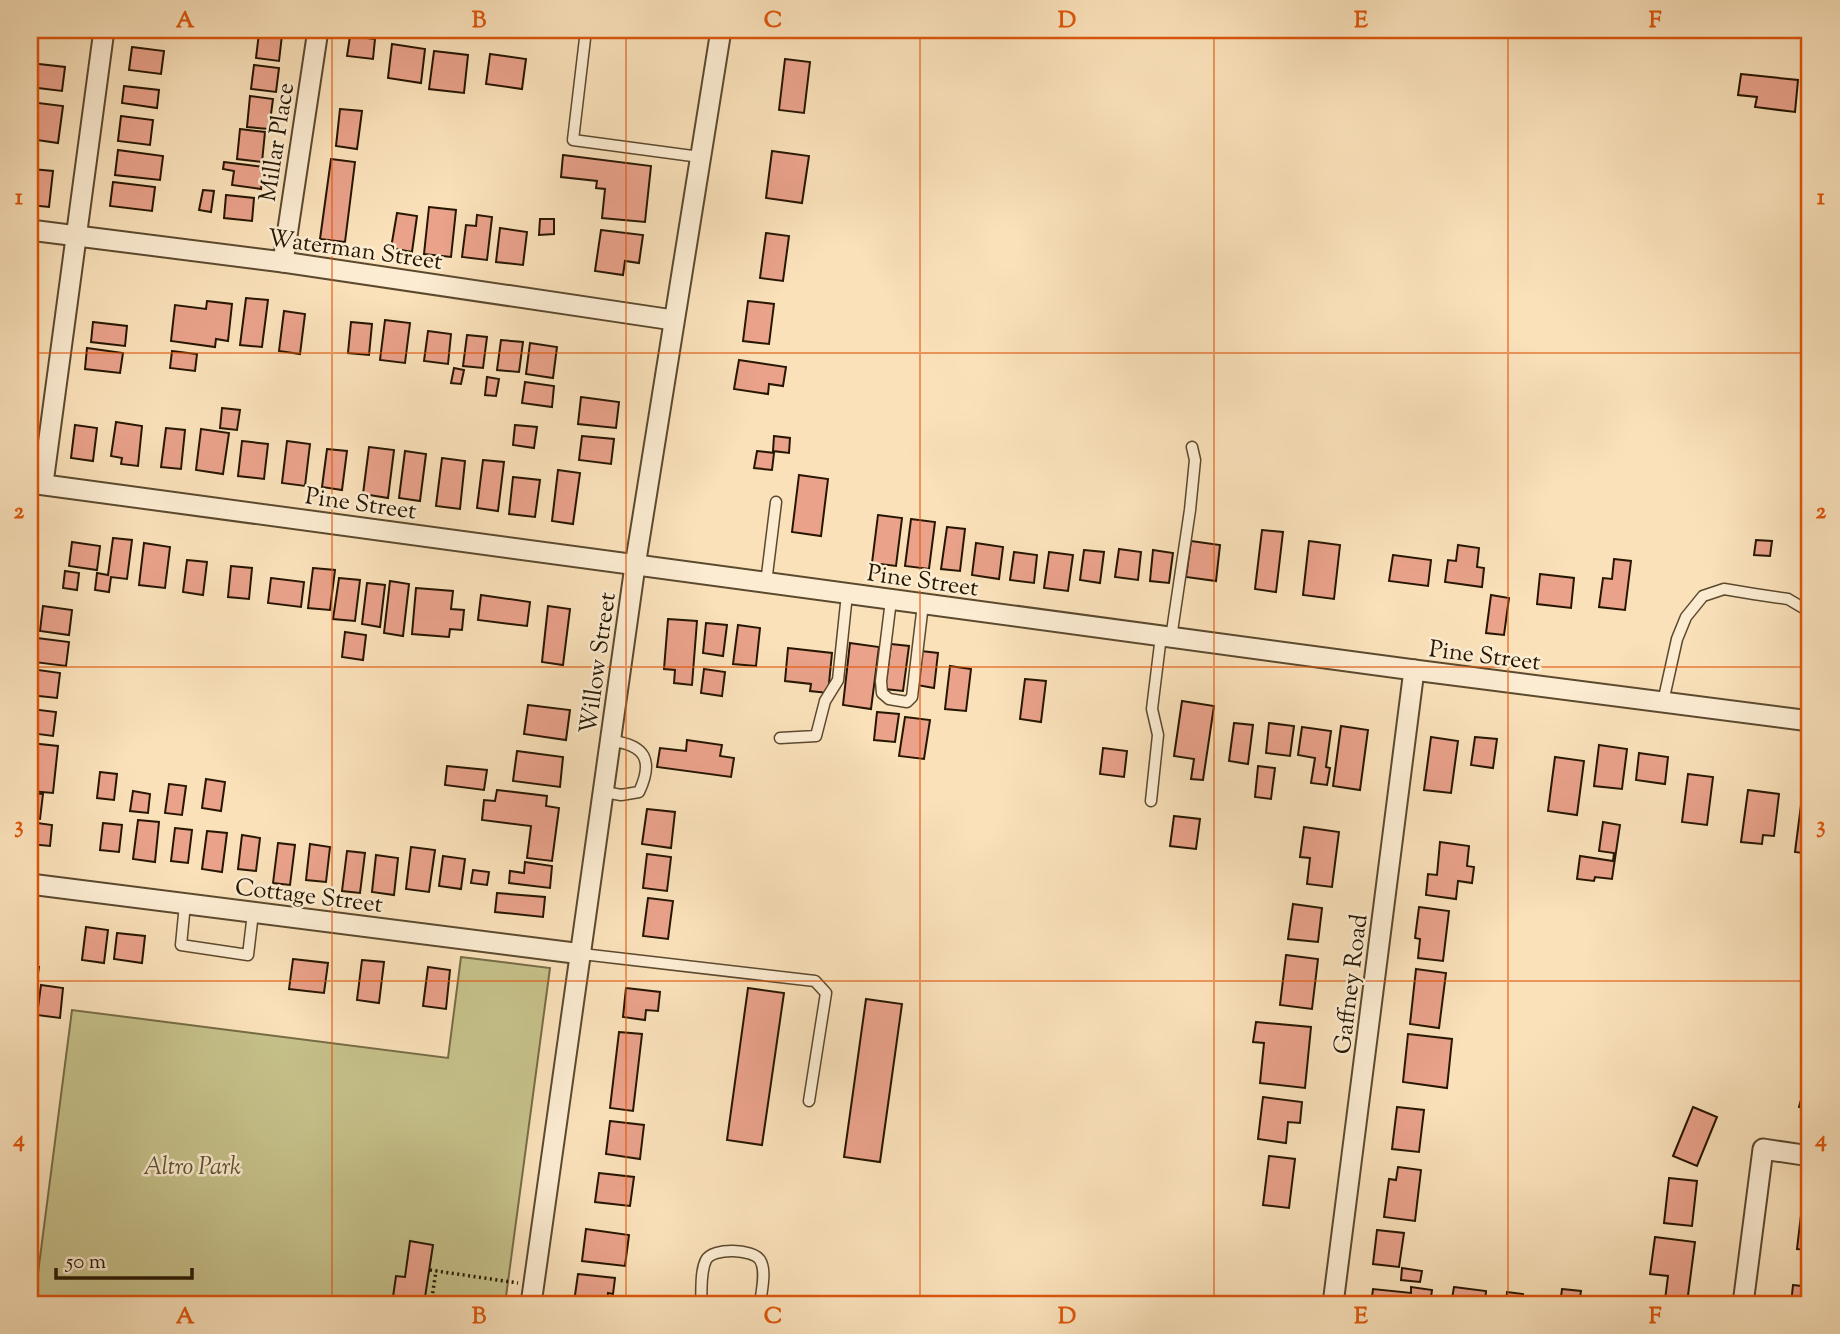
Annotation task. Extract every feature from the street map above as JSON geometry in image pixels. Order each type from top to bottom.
[{"type":"street","points":[[37,483],[76,236],[104,30]]},
{"type":"street","name":"Millar Place","points":[[283,262],[318,30]]},
{"type":"street","name":"Willow Street","points":[[530,1304],[582,954],[635,566],[721,30]]},
{"type":"street","name":"Waterman Street","points":[[30,230],[283,262],[673,320]]},
{"type":"street","name":"Pine Street","points":[[37,483],[635,566],[1810,721]]},
{"type":"street","name":"Gaffney Road","points":[[1333,1304],[1415,670]]},
{"type":"street","name":"Cottage Street","points":[[30,884],[582,954]]},
{"type":"street","points":[[1743,1304],[1763,1149],[1810,1156]]},
{"type":"lane","points":[[586,30],[573,140],[700,157]]},
{"type":"lane","points":[[1151,801],[1158,735],[1152,709],[1190,509],[1195,460],[1192,447]]},
{"type":"lane","points":[[766,583],[776,502]]},
{"type":"lane","points":[[1663,702],[1677,639],[1686,617],[1703,596],[1724,589],[1766,595],[1788,599],[1810,612]]},
{"type":"lane","points":[[780,738],[816,736],[825,701],[838,680],[847,594]]},
{"type":"lane","points":[[891,600],[881,681],[882,693],[889,699],[907,702],[912,697],[923,604]]},
{"type":"lane","points":[[605,792],[621,795],[639,792],[643,783],[646,759],[643,752],[629,743],[612,741]]},
{"type":"lane","points":[[185,904],[181,946],[248,955],[253,913]]},
{"type":"lane","points":[[582,954],[815,981],[825,993],[809,1101]]},
{"type":"lane","points":[[701,1304],[704,1263],[710,1253],[721,1250],[754,1255],[760,1259],[763,1269],[760,1304]]},
{"type":"path","points":[[430,1270],[518,1283]]},
{"type":"path","points":[[431,1304],[436,1271]]},
{"type":"green space","name":"Altro Park","points":[[461,957],[550,968],[505,1304],[34,1304],[72,1010],[448,1058]]},
{"type":"building","points":[[138,30],[175,30],[174,37],[137,33]]},
{"type":"building","points":[[259,33],[282,35],[279,61],[256,58]]},
{"type":"building","points":[[350,36],[375,39],[373,59],[347,56]]},
{"type":"building","points":[[392,44],[425,49],[421,83],[388,78]]},
{"type":"building","points":[[132,47],[164,51],[161,74],[129,70]]},
{"type":"building","points":[[434,51],[468,55],[464,93],[429,89]]},
{"type":"building","points":[[490,54],[526,59],[522,89],[486,84]]},
{"type":"building","points":[[785,59],[810,62],[804,113],[779,110]]},
{"type":"building","points":[[30,63],[65,67],[62,91],[30,87]]},
{"type":"building","points":[[254,65],[279,68],[276,92],[251,89]]},
{"type":"building","points":[[1741,74],[1798,80],[1795,112],[1755,107],[1757,97],[1738,95]]},
{"type":"building","points":[[124,86],[159,90],[157,108],[122,103]]},
{"type":"building","points":[[250,96],[273,99],[269,129],[247,127]]},
{"type":"building","points":[[30,102],[63,106],[58,143],[30,139]]},
{"type":"building","points":[[340,109],[362,111],[357,149],[336,146]]},
{"type":"building","points":[[121,116],[153,120],[150,145],[118,141]]},
{"type":"building","points":[[240,129],[265,132],[262,162],[237,159]]},
{"type":"building","points":[[118,150],[163,156],[160,180],[115,175]]},
{"type":"building","points":[[772,151],[809,156],[802,203],[766,198]]},
{"type":"building","points":[[563,155],[651,166],[645,222],[602,218],[605,189],[596,188],[597,181],[561,177]]},
{"type":"building","points":[[331,159],[355,162],[345,242],[320,239]]},
{"type":"building","points":[[224,162],[264,167],[261,189],[232,185],[234,171],[223,169]]},
{"type":"building","points":[[32,169],[53,171],[49,207],[30,205]]},
{"type":"building","points":[[113,182],[155,187],[152,211],[110,206]]},
{"type":"building","points":[[203,190],[214,191],[211,212],[199,210]]},
{"type":"building","points":[[226,195],[254,198],[252,221],[224,218]]},
{"type":"building","points":[[429,207],[456,210],[451,257],[424,254]]},
{"type":"building","points":[[397,213],[417,216],[412,252],[391,248]]},
{"type":"building","points":[[477,215],[492,217],[487,260],[462,257],[466,225],[476,226]]},
{"type":"building","points":[[540,219],[554,219],[554,234],[539,235]]},
{"type":"building","points":[[500,228],[527,232],[523,265],[496,262]]},
{"type":"building","points":[[601,230],[643,235],[639,263],[625,261],[623,275],[595,271]]},
{"type":"building","points":[[766,233],[789,236],[783,281],[760,278]]},
{"type":"building","points":[[30,272],[37,272],[31,323],[30,323]]},
{"type":"building","points":[[246,298],[268,300],[262,347],[240,345]]},
{"type":"building","points":[[207,301],[232,304],[228,341],[216,339],[215,347],[171,341],[175,305],[206,309]]},
{"type":"building","points":[[748,301],[774,304],[769,344],[743,341]]},
{"type":"building","points":[[284,311],[305,314],[300,354],[279,351]]},
{"type":"building","points":[[385,320],[410,323],[405,363],[380,360]]},
{"type":"building","points":[[93,322],[127,326],[125,346],[91,342]]},
{"type":"building","points":[[351,322],[372,324],[369,355],[348,353]]},
{"type":"building","points":[[428,331],[451,334],[448,364],[424,361]]},
{"type":"building","points":[[467,335],[487,337],[483,368],[463,366]]},
{"type":"building","points":[[501,340],[523,342],[519,372],[497,370]]},
{"type":"building","points":[[530,343],[557,347],[553,378],[526,374]]},
{"type":"building","points":[[87,348],[123,353],[120,373],[85,369]]},
{"type":"building","points":[[172,351],[197,354],[195,371],[170,368]]},
{"type":"building","points":[[739,360],[786,367],[783,386],[769,384],[768,394],[734,389]]},
{"type":"building","points":[[454,368],[464,370],[461,384],[451,383]]},
{"type":"building","points":[[487,377],[499,379],[496,396],[485,395]]},
{"type":"building","points":[[525,382],[554,386],[552,407],[522,403]]},
{"type":"building","points":[[581,397],[619,402],[616,428],[578,424]]},
{"type":"building","points":[[222,408],[240,410],[237,430],[220,428]]},
{"type":"building","points":[[116,422],[142,426],[138,466],[121,464],[122,458],[111,456]]},
{"type":"building","points":[[75,425],[97,428],[93,461],[71,458]]},
{"type":"building","points":[[515,425],[537,427],[534,448],[513,445]]},
{"type":"building","points":[[166,428],[185,430],[181,469],[161,467]]},
{"type":"building","points":[[201,429],[229,433],[223,474],[196,470]]},
{"type":"building","points":[[582,436],[614,439],[611,464],[579,460]]},
{"type":"building","points":[[774,436],[790,438],[789,453],[773,451]]},
{"type":"building","points":[[242,441],[268,444],[264,479],[238,476]]},
{"type":"building","points":[[287,441],[310,444],[305,486],[282,483]]},
{"type":"building","points":[[369,447],[394,450],[388,498],[363,494]]},
{"type":"building","points":[[327,449],[347,451],[342,490],[322,487]]},
{"type":"building","points":[[405,451],[426,454],[420,501],[399,498]]},
{"type":"building","points":[[757,451],[774,453],[772,470],[754,468]]},
{"type":"building","points":[[442,458],[465,461],[460,509],[436,506]]},
{"type":"building","points":[[483,460],[504,462],[498,511],[477,508]]},
{"type":"building","points":[[558,470],[580,473],[573,524],[552,521]]},
{"type":"building","points":[[799,475],[828,479],[821,536],[792,532]]},
{"type":"building","points":[[513,477],[540,480],[535,517],[509,514]]},
{"type":"building","points":[[878,515],[902,518],[896,566],[872,563]]},
{"type":"building","points":[[911,519],[935,522],[929,569],[905,566]]},
{"type":"building","points":[[947,527],[965,529],[960,571],[941,569]]},
{"type":"building","points":[[1262,530],[1283,532],[1276,592],[1255,589]]},
{"type":"building","points":[[113,538],[132,540],[127,579],[111,577],[109,592],[95,590],[97,573],[108,575]]},
{"type":"building","points":[[1756,540],[1772,541],[1770,556],[1754,555]]},
{"type":"building","points":[[1191,541],[1220,545],[1216,581],[1186,577]]},
{"type":"building","points":[[1309,541],[1340,545],[1334,599],[1303,595]]},
{"type":"building","points":[[72,542],[100,546],[97,570],[69,566]]},
{"type":"building","points":[[144,543],[170,547],[165,588],[139,585]]},
{"type":"building","points":[[976,543],[1003,547],[999,579],[972,575]]},
{"type":"building","points":[[1458,545],[1479,548],[1477,567],[1484,568],[1482,587],[1445,582],[1448,560],[1456,561]]},
{"type":"building","points":[[1119,549],[1141,552],[1138,580],[1115,577]]},
{"type":"building","points":[[1084,550],[1104,552],[1100,583],[1080,580]]},
{"type":"building","points":[[1153,550],[1173,553],[1169,583],[1150,581]]},
{"type":"building","points":[[1014,552],[1037,555],[1034,583],[1010,580]]},
{"type":"building","points":[[1049,552],[1073,555],[1068,591],[1044,588]]},
{"type":"building","points":[[1393,555],[1431,560],[1428,586],[1389,581]]},
{"type":"building","points":[[1614,559],[1631,561],[1625,610],[1599,607],[1603,578],[1612,579]]},
{"type":"building","points":[[187,560],[207,562],[203,595],[183,592]]},
{"type":"building","points":[[231,566],[252,568],[249,599],[228,597]]},
{"type":"building","points":[[313,568],[335,570],[330,610],[308,608]]},
{"type":"building","points":[[65,571],[79,573],[77,590],[63,588]]},
{"type":"building","points":[[1540,574],[1574,578],[1571,608],[1537,604]]},
{"type":"building","points":[[271,578],[304,582],[301,607],[268,603]]},
{"type":"building","points":[[339,578],[360,580],[355,621],[333,619]]},
{"type":"building","points":[[390,581],[409,584],[403,636],[384,633]]},
{"type":"building","points":[[367,583],[385,585],[380,627],[362,624]]},
{"type":"building","points":[[416,588],[453,591],[451,609],[464,610],[462,630],[450,629],[449,637],[412,634]]},
{"type":"building","points":[[481,595],[530,602],[527,626],[478,620]]},
{"type":"building","points":[[1491,595],[1509,598],[1504,635],[1486,633]]},
{"type":"building","points":[[43,606],[72,610],[69,635],[40,631]]},
{"type":"building","points":[[548,606],[570,609],[563,665],[542,662]]},
{"type":"building","points":[[668,619],[697,621],[692,685],[674,683],[675,670],[664,669]]},
{"type":"building","points":[[706,623],[727,625],[723,656],[703,653]]},
{"type":"building","points":[[738,625],[760,628],[756,666],[733,664]]},
{"type":"building","points":[[345,632],[366,635],[363,660],[342,657]]},
{"type":"building","points":[[37,638],[69,642],[66,666],[34,662]]},
{"type":"building","points":[[850,643],[879,647],[871,709],[843,705]]},
{"type":"building","points":[[891,644],[909,646],[903,691],[885,689]]},
{"type":"building","points":[[788,648],[832,653],[828,693],[810,691],[811,684],[785,681]]},
{"type":"building","points":[[921,651],[938,653],[934,688],[917,685]]},
{"type":"building","points":[[950,666],[971,669],[966,711],[945,709]]},
{"type":"building","points":[[31,669],[60,673],[57,698],[30,695]]},
{"type":"building","points":[[704,669],[725,672],[722,696],[701,693]]},
{"type":"building","points":[[1025,679],[1046,681],[1041,722],[1020,719]]},
{"type":"building","points":[[1182,701],[1214,706],[1203,780],[1191,779],[1194,759],[1174,756]]},
{"type":"building","points":[[528,705],[570,710],[566,740],[524,734]]},
{"type":"building","points":[[31,709],[56,712],[53,736],[30,733]]},
{"type":"building","points":[[877,712],[899,714],[895,742],[874,740]]},
{"type":"building","points":[[905,717],[930,720],[924,759],[899,756]]},
{"type":"building","points":[[1234,723],[1253,725],[1248,764],[1229,761]]},
{"type":"building","points":[[1269,723],[1294,726],[1290,756],[1266,753]]},
{"type":"building","points":[[1341,726],[1368,730],[1360,790],[1333,786]]},
{"type":"building","points":[[1302,727],[1331,731],[1326,767],[1330,768],[1327,785],[1311,783],[1315,758],[1298,755]]},
{"type":"building","points":[[1431,737],[1458,741],[1451,793],[1424,790]]},
{"type":"building","points":[[1475,737],[1497,739],[1493,768],[1471,765]]},
{"type":"building","points":[[687,740],[722,745],[720,756],[734,758],[731,777],[657,767],[660,748],[686,751]]},
{"type":"building","points":[[30,743],[58,746],[53,793],[30,791]]},
{"type":"building","points":[[1599,745],[1627,749],[1622,789],[1594,786]]},
{"type":"building","points":[[1103,748],[1127,751],[1124,777],[1100,774]]},
{"type":"building","points":[[517,751],[563,757],[560,787],[513,781]]},
{"type":"building","points":[[1639,753],[1668,757],[1665,784],[1636,780]]},
{"type":"building","points":[[1555,757],[1584,761],[1577,815],[1548,811]]},
{"type":"building","points":[[447,766],[487,770],[484,790],[445,785]]},
{"type":"building","points":[[1258,766],[1275,768],[1271,799],[1255,797]]},
{"type":"building","points":[[100,772],[117,774],[114,800],[97,798]]},
{"type":"building","points":[[1688,774],[1713,777],[1707,825],[1682,822]]},
{"type":"building","points":[[206,779],[225,782],[221,811],[202,808]]},
{"type":"building","points":[[169,784],[186,786],[182,815],[165,813]]},
{"type":"building","points":[[497,790],[547,796],[546,806],[559,808],[552,861],[527,858],[531,826],[482,820],[484,800],[495,801]]},
{"type":"building","points":[[1748,790],[1779,794],[1774,836],[1763,835],[1762,844],[1741,842]]},
{"type":"building","points":[[133,791],[150,794],[148,813],[130,811]]},
{"type":"building","points":[[30,793],[43,794],[40,819],[30,818]]},
{"type":"building","points":[[1802,797],[1810,798],[1810,854],[1795,852]]},
{"type":"building","points":[[647,809],[675,812],[671,848],[642,844]]},
{"type":"building","points":[[1174,816],[1200,819],[1196,849],[1170,846]]},
{"type":"building","points":[[138,820],[159,822],[155,862],[133,859]]},
{"type":"building","points":[[30,822],[52,825],[50,846],[30,844]]},
{"type":"building","points":[[1603,822],[1620,825],[1612,879],[1577,879],[1580,856],[1613,861],[1614,853],[1599,851]]},
{"type":"building","points":[[103,823],[122,825],[119,852],[100,850]]},
{"type":"building","points":[[1304,827],[1339,832],[1332,887],[1307,884],[1310,858],[1300,857]]},
{"type":"building","points":[[175,828],[192,830],[188,863],[171,861]]},
{"type":"building","points":[[207,831],[227,833],[222,872],[202,869]]},
{"type":"building","points":[[242,835],[260,838],[256,871],[238,869]]},
{"type":"building","points":[[1440,842],[1469,846],[1467,866],[1474,867],[1472,883],[1458,881],[1456,899],[1426,895],[1428,874],[1437,875]]},
{"type":"building","points":[[278,843],[295,845],[290,885],[273,883]]},
{"type":"building","points":[[310,844],[330,847],[326,882],[306,880]]},
{"type":"building","points":[[411,847],[435,850],[429,892],[406,889]]},
{"type":"building","points":[[347,851],[365,853],[360,893],[342,891]]},
{"type":"building","points":[[647,854],[671,857],[667,891],[643,888]]},
{"type":"building","points":[[376,855],[398,858],[394,895],[372,892]]},
{"type":"building","points":[[443,856],[465,859],[461,889],[439,886]]},
{"type":"building","points":[[525,862],[552,866],[550,888],[509,883],[510,871],[524,873]]},
{"type":"building","points":[[473,870],[489,872],[487,885],[471,883]]},
{"type":"building","points":[[497,893],[545,897],[543,917],[495,912]]},
{"type":"building","points":[[648,898],[673,901],[668,939],[643,936]]},
{"type":"building","points":[[30,902],[35,903],[31,934],[30,933]]},
{"type":"building","points":[[1293,904],[1322,908],[1318,942],[1288,939]]},
{"type":"building","points":[[1419,907],[1449,911],[1443,961],[1418,958],[1420,939],[1415,938]]},
{"type":"building","points":[[86,927],[108,930],[104,963],[82,960]]},
{"type":"building","points":[[117,933],[145,936],[142,963],[114,959]]},
{"type":"building","points":[[1286,955],[1318,959],[1312,1009],[1280,1005]]},
{"type":"building","points":[[293,959],[328,963],[324,993],[289,989]]},
{"type":"building","points":[[362,960],[384,962],[379,1003],[357,1000]]},
{"type":"building","points":[[30,966],[39,967],[34,999],[30,998]]},
{"type":"building","points":[[428,967],[450,970],[446,1009],[423,1006]]},
{"type":"building","points":[[1416,969],[1446,973],[1439,1028],[1410,1024]]},
{"type":"building","points":[[41,985],[63,988],[60,1018],[37,1015]]},
{"type":"building","points":[[626,988],[660,992],[658,1011],[646,1010],[645,1020],[623,1017]]},
{"type":"building","points":[[748,988],[784,993],[762,1145],[727,1140]]},
{"type":"building","points":[[866,999],[902,1004],[880,1162],[844,1157]]},
{"type":"building","points":[[1256,1022],[1311,1027],[1305,1088],[1260,1083],[1264,1043],[1253,1042]]},
{"type":"building","points":[[619,1032],[642,1034],[633,1111],[610,1108]]},
{"type":"building","points":[[1408,1034],[1452,1039],[1447,1088],[1403,1082]]},
{"type":"building","points":[[30,1082],[37,1083],[35,1100],[30,1100]]},
{"type":"building","points":[[1806,1082],[1810,1083],[1810,1111],[1799,1107]]},
{"type":"building","points":[[1263,1097],[1302,1102],[1300,1123],[1288,1122],[1286,1143],[1258,1139]]},
{"type":"building","points":[[1397,1107],[1424,1110],[1419,1152],[1392,1149]]},
{"type":"building","points":[[1693,1107],[1717,1117],[1697,1166],[1673,1156]]},
{"type":"building","points":[[610,1121],[644,1125],[640,1159],[606,1154]]},
{"type":"building","points":[[1269,1156],[1295,1159],[1289,1208],[1263,1205]]},
{"type":"building","points":[[1398,1167],[1421,1170],[1415,1221],[1384,1217],[1389,1179],[1396,1180]]},
{"type":"building","points":[[599,1173],[634,1177],[630,1206],[595,1202]]},
{"type":"building","points":[[1669,1178],[1697,1181],[1692,1226],[1664,1223]]},
{"type":"building","points":[[1801,1215],[1810,1216],[1810,1250],[1797,1249]]},
{"type":"building","points":[[586,1229],[629,1235],[625,1266],[582,1261]]},
{"type":"building","points":[[1377,1230],[1404,1233],[1399,1267],[1373,1264]]},
{"type":"building","points":[[1655,1237],[1695,1242],[1687,1303],[1665,1300],[1668,1276],[1650,1274]]},
{"type":"building","points":[[410,1241],[433,1245],[424,1304],[392,1304],[396,1276],[405,1277]]},
{"type":"building","points":[[1402,1268],[1422,1271],[1420,1282],[1401,1280]]},
{"type":"building","points":[[578,1274],[615,1278],[613,1294],[608,1293],[607,1304],[574,1302]]},
{"type":"building","points":[[1793,1285],[1810,1287],[1810,1304],[1791,1304]]},
{"type":"building","points":[[1411,1287],[1432,1290],[1430,1304],[1371,1304],[1373,1289],[1411,1293]]},
{"type":"building","points":[[1454,1287],[1486,1291],[1485,1304],[1451,1304]]},
{"type":"building","points":[[1562,1289],[1581,1291],[1579,1304],[1560,1304]]},
{"type":"building","points":[[1507,1292],[1523,1294],[1521,1304],[1506,1304]]}]
